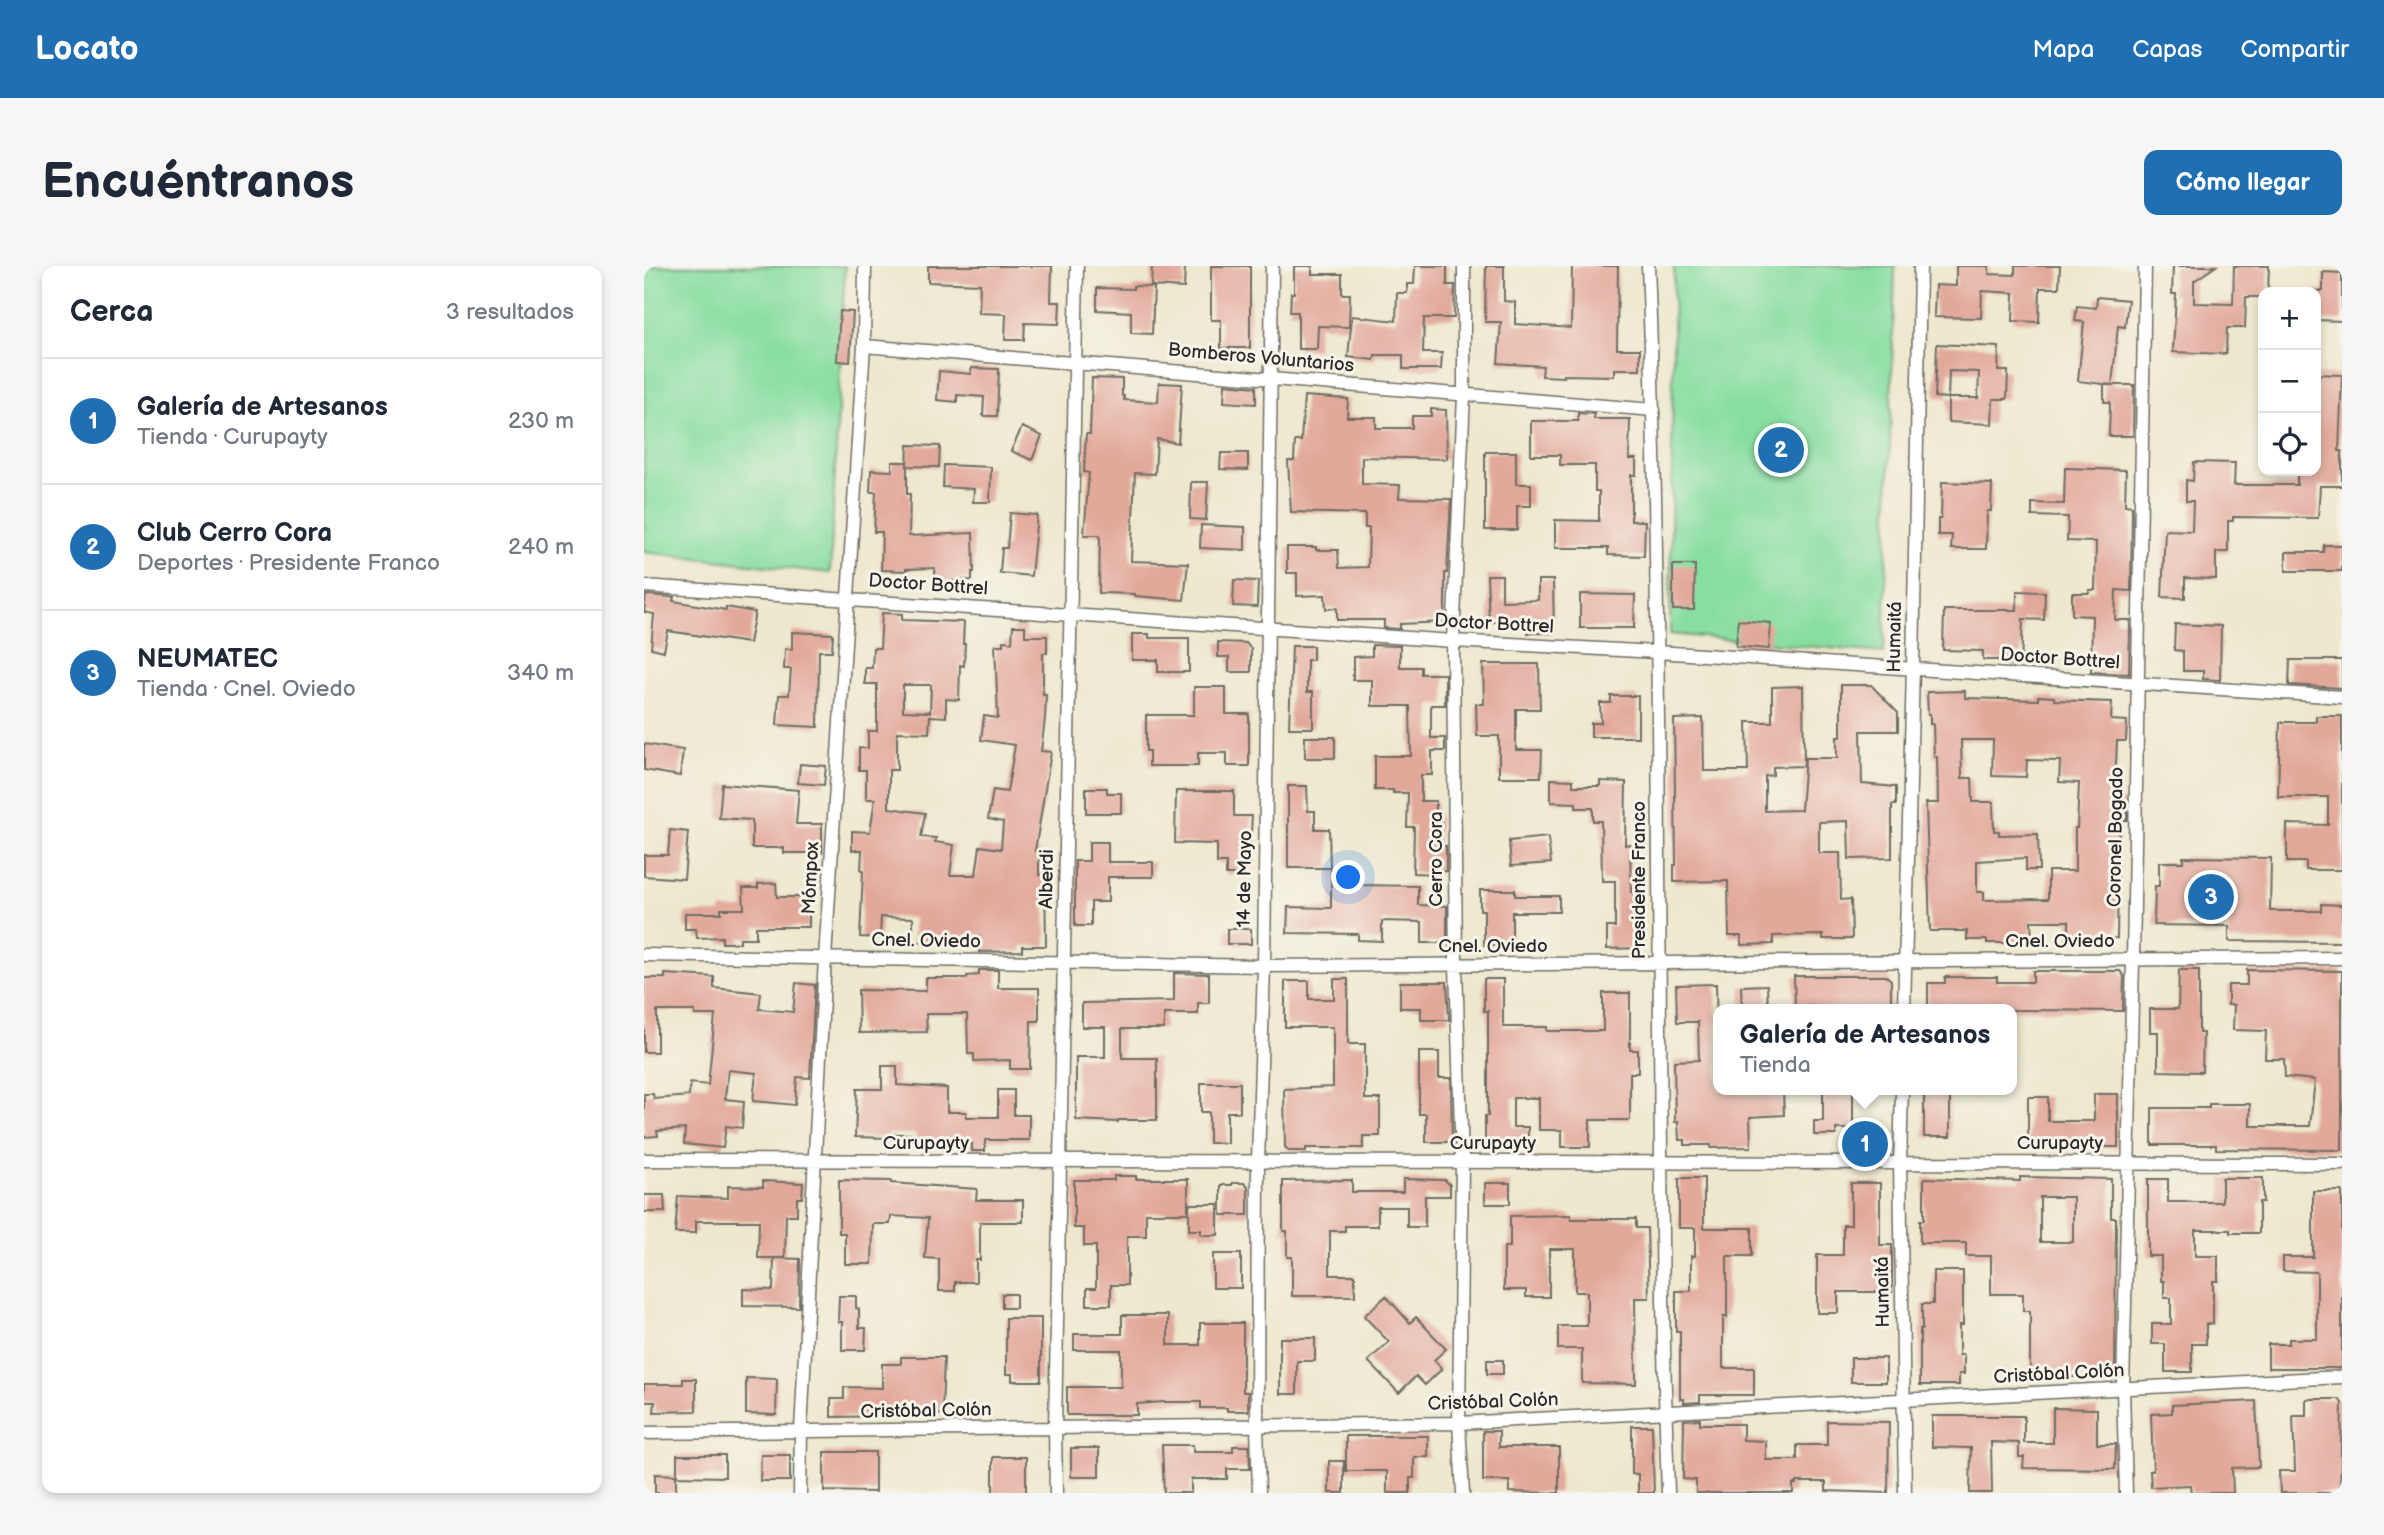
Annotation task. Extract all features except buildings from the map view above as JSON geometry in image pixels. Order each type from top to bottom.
[{"type":"street","name":"Mómpox","points":[[800,1493],[825,958],[864,346],[865,266]]},
{"type":"street","name":"Alberdi","points":[[1056,1493],[1055,1428],[1077,266]]},
{"type":"street","name":"14 de Mayo","points":[[1259,1493],[1258,1162],[1264,966],[1272,266]]},
{"type":"street","name":"Cerro Cora","points":[[1463,1493],[1459,1423],[1462,1162],[1456,965],[1453,641],[1464,395],[1464,266]]},
{"type":"street","name":"Presidente Franco","points":[[1648,266],[1654,410],[1659,1162],[1668,1493]]},
{"type":"street","name":"Humaitá","points":[[1904,1004],[1920,266]]},
{"type":"street","name":"Coronel Bogado","points":[[2126,1493],[2123,1390],[2145,266]]},
{"type":"street","name":"Bomberos Voluntarios","points":[[864,346],[1654,410]]},
{"type":"street","name":"Doctor Bottrel","points":[[644,586],[1453,641],[2342,697]]},
{"type":"street","name":"Cnel. Oviedo","points":[[644,955],[1264,966],[2342,958]]},
{"type":"street","name":"Humaitá","points":[[1902,1095],[1900,1162],[1905,1493]]},
{"type":"street","name":"Curupayty","points":[[644,1160],[2342,1164]]},
{"type":"street","name":"Cristóbal Colón","points":[[644,1433],[1459,1423],[2342,1377]]},
{"type":"green space","points":[[644,266],[845,266],[830,573],[644,552]]},
{"type":"green space","points":[[1674,266],[1895,266],[1884,653],[1670,634]]},
{"type":"place","name":"Club Cerro Cora","points":[[1781,450]]},
{"type":"place","name":"NEUMATEC","points":[[2211,897]]},
{"type":"place","name":"Galería de Artesanos","points":[[1865,1144]]}]
